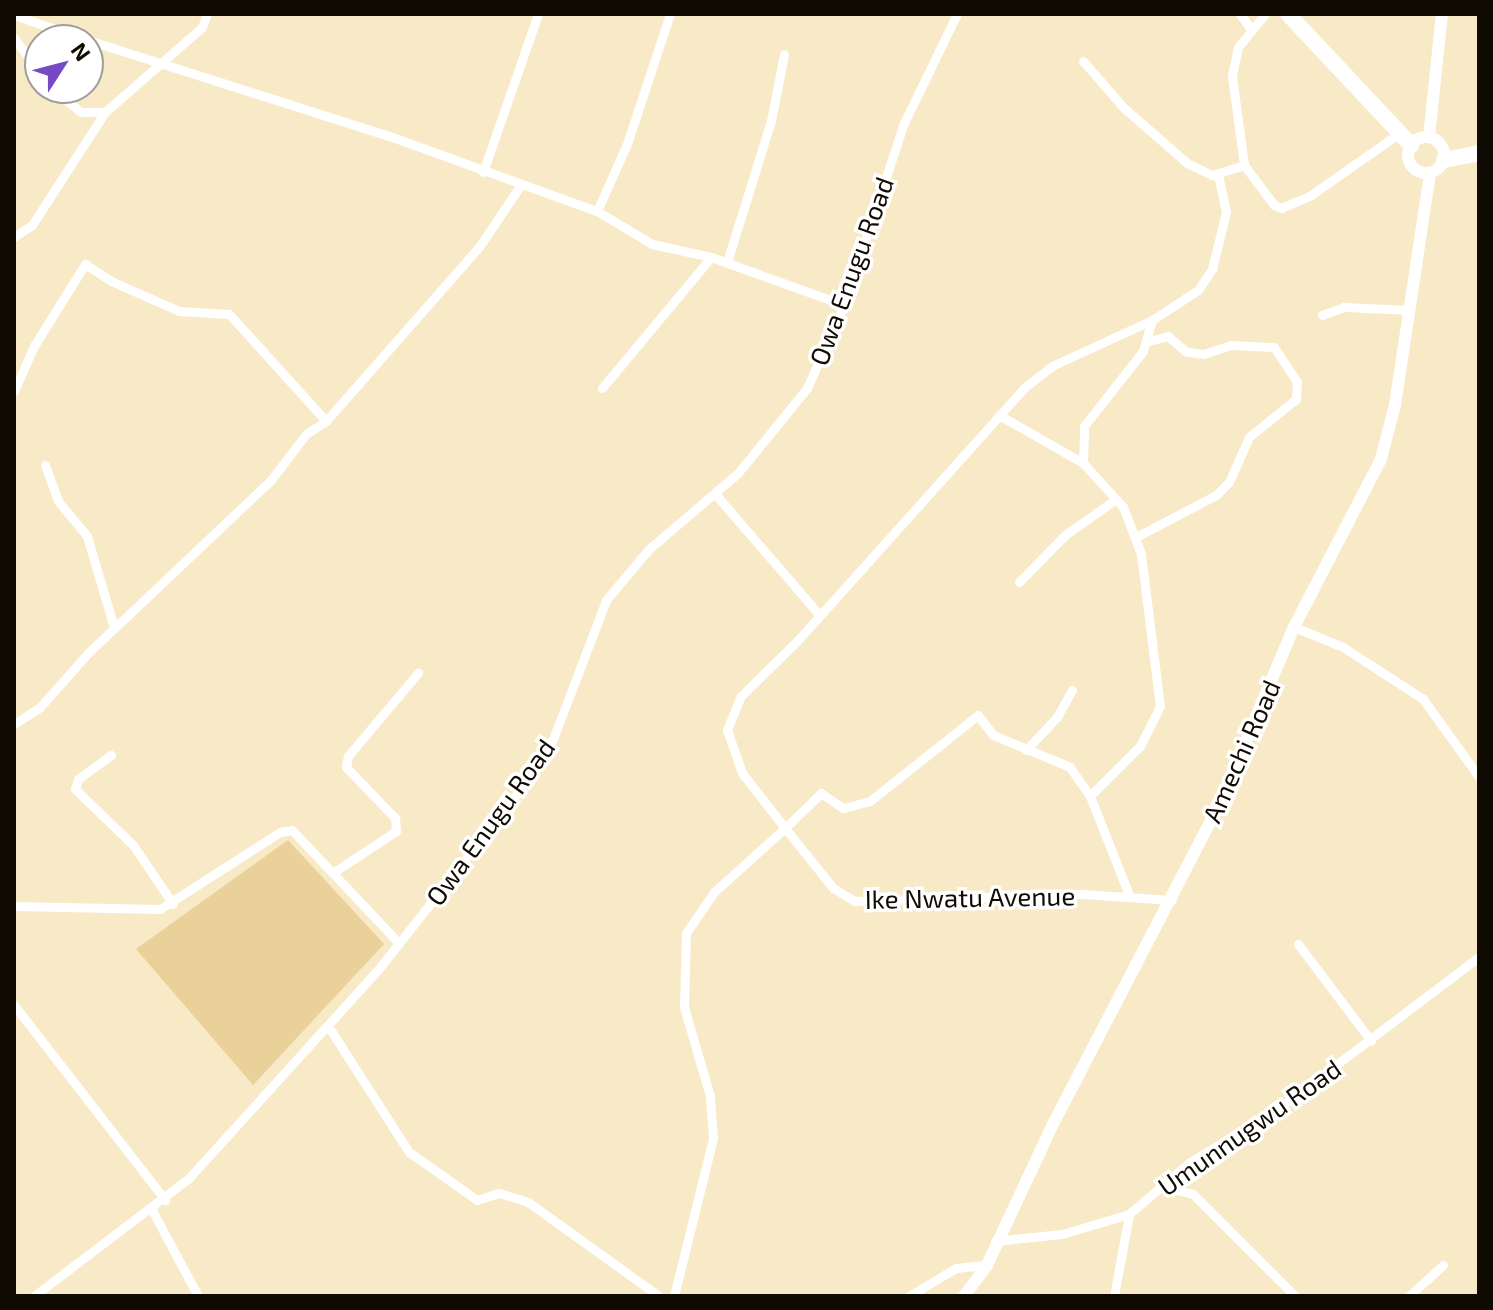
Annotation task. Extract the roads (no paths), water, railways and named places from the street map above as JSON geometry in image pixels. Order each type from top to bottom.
[{"type":"highway","points":[[1288,14],[1404,140]]},
{"type":"highway","points":[[1444,160],[1479,153]]},
{"type":"main road","points":[[1429,137],[1441,17]]},
{"type":"main road","points":[[1429,137],[1439,142],[1444,160],[1430,174],[1413,167],[1404,140],[1429,137]]},
{"type":"main road","name":"Amechi Road","points":[[964,1296],[987,1265],[995,1241],[1172,900],[1248,742],[1294,627],[1381,459],[1410,310],[1430,174]]},
{"type":"street","points":[[202,27],[207,14]]},
{"type":"street","points":[[14,237],[32,225],[105,112],[217,14]]},
{"type":"street","points":[[483,172],[538,14]]},
{"type":"street","points":[[597,211],[627,144],[670,14]]},
{"type":"street","name":"Owa Enugu Road","points":[[34,1296],[165,1200],[328,1026],[399,943],[521,789],[553,739],[606,600],[649,549],[716,495],[798,402],[844,305],[904,123],[957,14]]},
{"type":"street","points":[[1240,14],[1250,28]]},
{"type":"street","points":[[1265,14],[1250,28],[1236,53],[1232,76],[1244,165],[1281,208],[1311,195],[1404,140]]},
{"type":"street","points":[[14,15],[40,24]]},
{"type":"street","points":[[104,46],[378,133],[597,211],[652,244],[727,262],[844,305]]},
{"type":"street","points":[[727,262],[771,121],[784,54]]},
{"type":"street","points":[[1083,61],[1124,108],[1176,155],[1201,172],[1218,175],[1244,165]]},
{"type":"street","points":[[73,104],[86,114],[105,112]]},
{"type":"street","name":"Ike Nwatu Avenue","points":[[1172,900],[1129,895],[855,901],[833,888],[742,773],[727,730],[741,696],[999,415],[1052,366],[1152,320],[1198,290],[1212,269],[1226,212],[1218,175]]},
{"type":"street","points":[[14,724],[40,707],[114,628],[271,480],[306,434],[326,421],[479,247],[520,186]]},
{"type":"street","points":[[602,388],[711,257]]},
{"type":"street","points":[[14,391],[34,346],[85,264],[179,311],[229,314],[326,421]]},
{"type":"street","points":[[1322,315],[1344,307],[1410,310]]},
{"type":"street","points":[[1083,463],[1084,426],[1146,342],[1152,320]]},
{"type":"street","points":[[1136,537],[1216,495],[1229,482],[1249,437],[1296,399],[1297,382],[1274,347],[1231,345],[1203,354],[1185,351],[1168,336],[1146,342]]},
{"type":"street","points":[[999,415],[1083,463],[1116,499],[1136,537],[1160,706],[1140,746],[1090,796]]},
{"type":"street","points":[[45,465],[58,501],[87,536],[114,628]]},
{"type":"street","points":[[716,495],[818,613]]},
{"type":"street","points":[[1019,582],[1065,535],[1116,499]]},
{"type":"street","points":[[1294,627],[1343,647],[1423,699],[1479,777]]},
{"type":"street","points":[[334,872],[396,831],[395,818],[346,767],[348,756],[418,673]]},
{"type":"street","points":[[1026,750],[1057,717],[1072,690]]},
{"type":"street","points":[[674,1296],[713,1138],[710,1096],[684,1007],[686,933],[714,892],[821,793],[843,808],[870,801],[978,715],[993,735],[1070,767],[1090,796],[1129,895]]},
{"type":"street","points":[[111,755],[78,779],[75,789],[133,845],[173,904]]},
{"type":"street","points":[[14,906],[146,911],[173,904],[285,830],[298,831],[399,943]]},
{"type":"street","points":[[1298,944],[1371,1041]]},
{"type":"street","name":"Umunnugwu Road","points":[[995,1241],[1062,1234],[1129,1214],[1161,1186],[1371,1041],[1479,957]]},
{"type":"street","points":[[14,1005],[165,1200]]},
{"type":"street","points":[[328,1026],[409,1152],[477,1200],[499,1193],[528,1202],[659,1296]]},
{"type":"street","points":[[1161,1186],[1193,1194],[1295,1296]]},
{"type":"street","points":[[152,1210],[198,1296]]},
{"type":"street","points":[[1114,1296],[1129,1214]]},
{"type":"street","points":[[909,1296],[956,1268],[987,1265]]},
{"type":"street","points":[[1409,1296],[1443,1265]]}]
